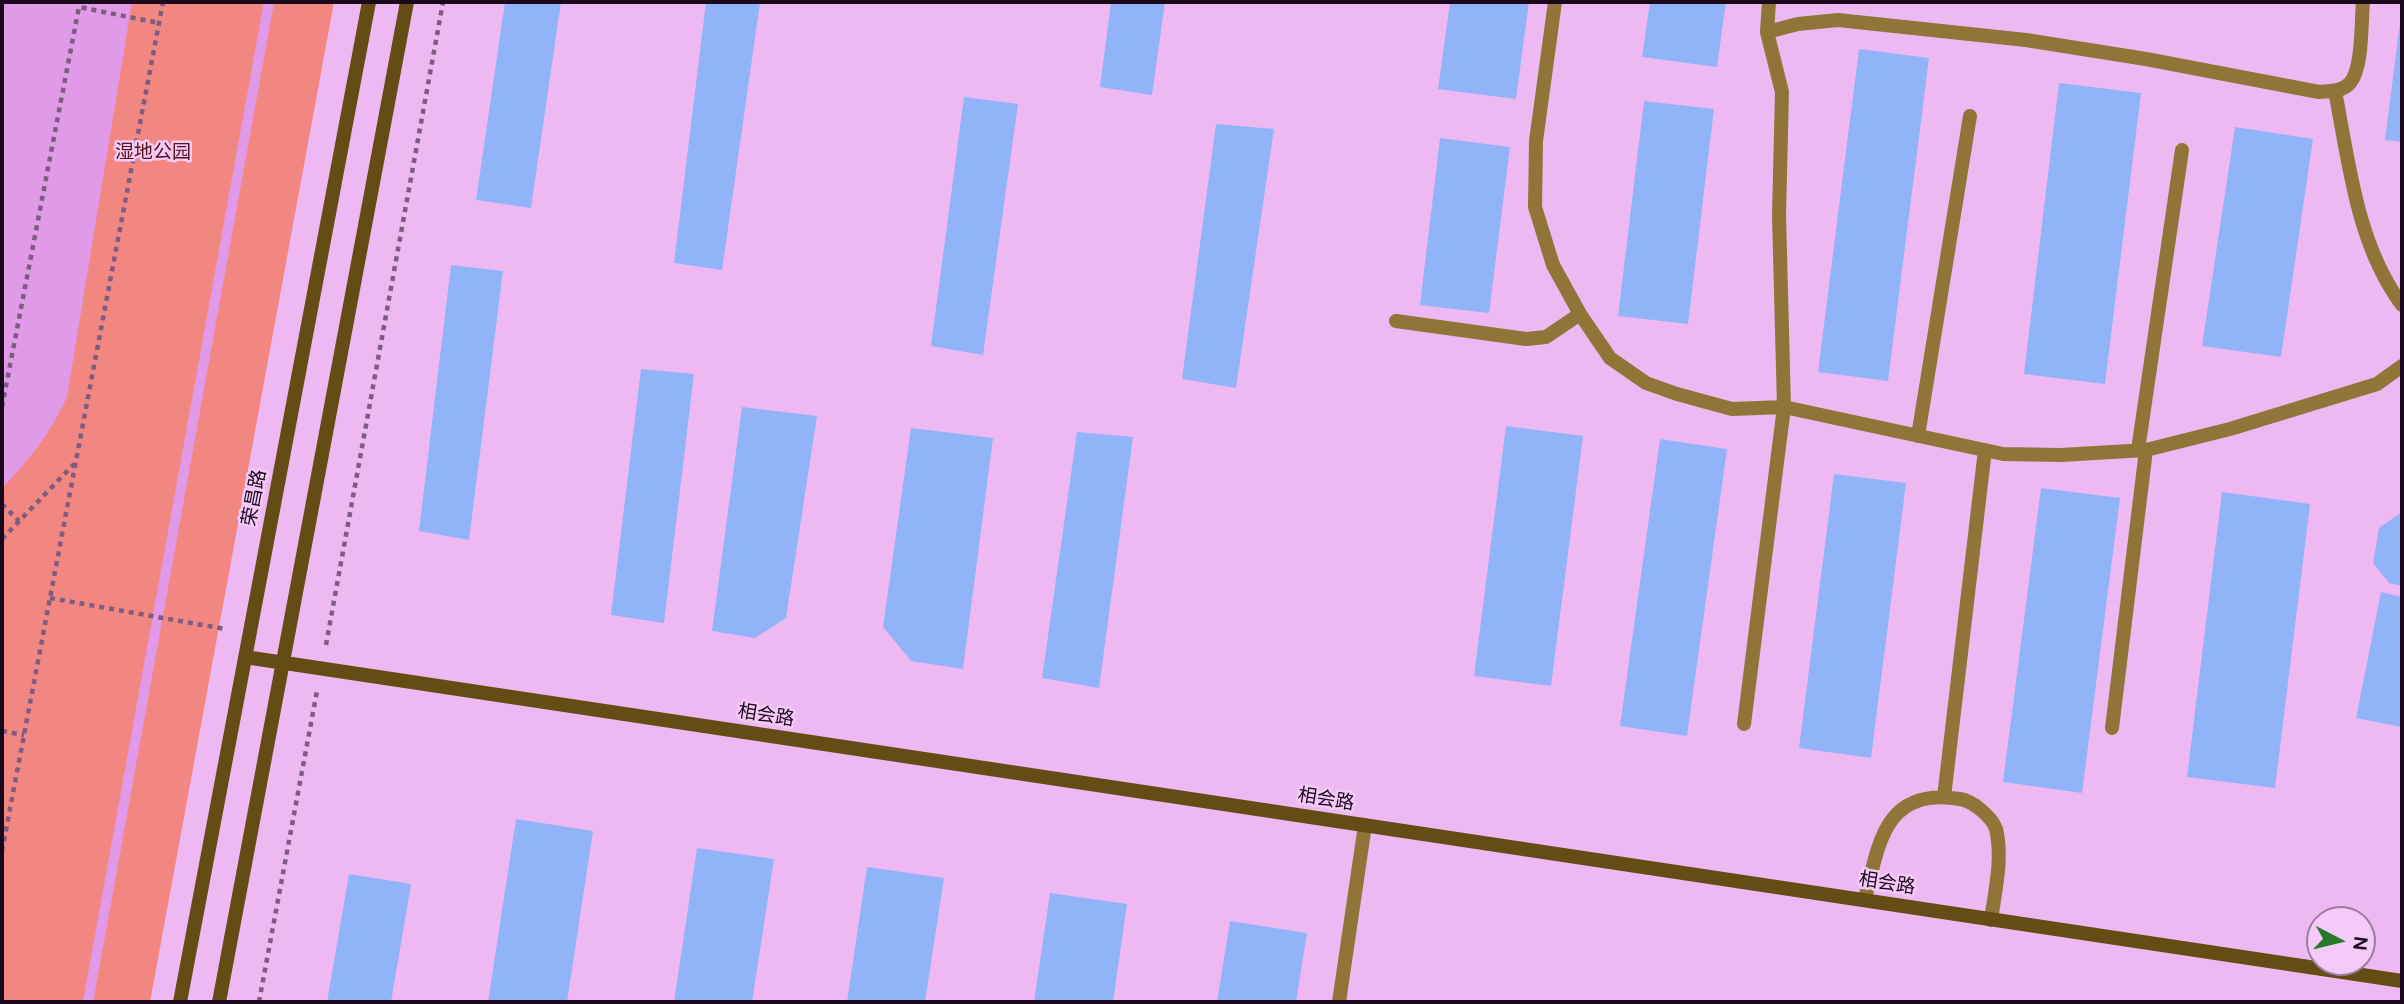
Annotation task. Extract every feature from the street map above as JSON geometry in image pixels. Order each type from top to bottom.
[{"type":"street","name":"荣昌路","points":[[180,1002],[369,2]]},
{"type":"street","points":[[219,1002],[407,2]]},
{"type":"street","name":"相会路","points":[[245,657],[2402,981]]},
{"type":"lane","points":[[1555,2],[1536,141],[1535,207],[1553,265],[1580,314],[1610,358],[1646,383],[1732,409],[1784,407],[2003,454],[2061,455],[2142,450],[2230,429],[2377,384],[2402,366]]},
{"type":"lane","points":[[1744,724],[1784,407],[1779,215],[1782,92],[1767,32],[1769,2]]},
{"type":"lane","points":[[1767,32],[1798,24],[1838,20],[1999,37],[2146,59],[2319,92],[2335,91],[2349,84],[2357,67],[2363,2]]},
{"type":"lane","points":[[2335,91],[2356,198],[2373,252],[2402,305]]},
{"type":"lane","points":[[1918,436],[1970,116]]},
{"type":"lane","points":[[2112,728],[2142,450],[2182,150]]},
{"type":"lane","points":[[1396,321],[1526,339],[1546,337],[1580,314]]},
{"type":"lane","points":[[1944,797],[1984,450]]},
{"type":"lane","points":[[1865,899],[1881,838],[1902,808],[1922,798],[1964,799],[1981,810],[1995,827],[1998,865],[1991,920]]},
{"type":"lane","points":[[1339,1002],[1365,825]]},
{"type":"path","points":[[2,851],[163,2]]},
{"type":"path","points":[[259,1002],[443,2]]},
{"type":"path","points":[[2,407],[79,7],[159,23]]},
{"type":"path","points":[[2,539],[75,463]]},
{"type":"path","points":[[2,504],[19,521]]},
{"type":"path","points":[[50,598],[250,633]]},
{"type":"path","points":[[2,731],[24,735]]},
{"type":"green space","name":"湿地公园","points":[[2,2],[334,2],[150,1002],[2,1002]]},
{"type":"shaded area","points":[[2,2],[132,2],[67,397],[39,446],[2,488]]},
{"type":"building","points":[[505,2],[561,2],[531,208],[476,200]]},
{"type":"building","points":[[706,2],[760,3],[722,270],[674,263]]},
{"type":"building","points":[[1111,2],[1165,2],[1152,95],[1100,87]]},
{"type":"building","points":[[1450,2],[1529,2],[1516,99],[1438,89]]},
{"type":"building","points":[[1650,2],[1726,2],[1717,67],[1642,57]]},
{"type":"building","points":[[2402,16],[2402,142],[2385,140]]},
{"type":"building","points":[[1859,49],[1929,58],[1888,381],[1818,372]]},
{"type":"building","points":[[2059,83],[2141,93],[2105,384],[2024,374]]},
{"type":"building","points":[[964,97],[1018,104],[983,355],[931,346]]},
{"type":"building","points":[[1644,101],[1714,109],[1688,324],[1618,316]]},
{"type":"building","points":[[1216,124],[1274,129],[1236,388],[1182,379]]},
{"type":"building","points":[[2235,127],[2313,139],[2281,357],[2202,346]]},
{"type":"building","points":[[1440,138],[1510,147],[1489,313],[1420,305]]},
{"type":"building","points":[[451,265],[503,271],[469,540],[419,531]]},
{"type":"building","points":[[641,369],[694,374],[664,623],[611,615]]},
{"type":"building","points":[[742,407],[817,416],[786,618],[755,638],[712,631]]},
{"type":"building","points":[[1506,426],[1583,436],[1551,686],[1474,676]]},
{"type":"building","points":[[911,428],[993,438],[963,669],[911,661],[883,627]]},
{"type":"building","points":[[1077,432],[1133,437],[1099,688],[1042,678]]},
{"type":"building","points":[[1660,439],[1727,449],[1687,736],[1620,726]]},
{"type":"building","points":[[1834,474],[1906,483],[1871,758],[1799,748]]},
{"type":"building","points":[[2041,488],[2120,498],[2082,793],[2003,782]]},
{"type":"building","points":[[2222,492],[2310,504],[2275,788],[2187,777]]},
{"type":"building","points":[[2402,512],[2402,586],[2389,583],[2373,563],[2379,528]]},
{"type":"building","points":[[2381,592],[2402,597],[2402,727],[2356,718]]},
{"type":"building","points":[[516,819],[593,831],[567,1002],[488,1002]]},
{"type":"building","points":[[697,848],[774,859],[752,1002],[674,1002]]},
{"type":"building","points":[[867,867],[944,878],[925,1002],[847,1002]]},
{"type":"building","points":[[349,874],[411,884],[391,1002],[327,1002]]},
{"type":"building","points":[[1050,893],[1127,904],[1113,1002],[1034,1002]]},
{"type":"building","points":[[1230,921],[1307,933],[1296,1002],[1217,1002]]},
{"type":"waterway","points":[[88,1002],[269,2]]}]
